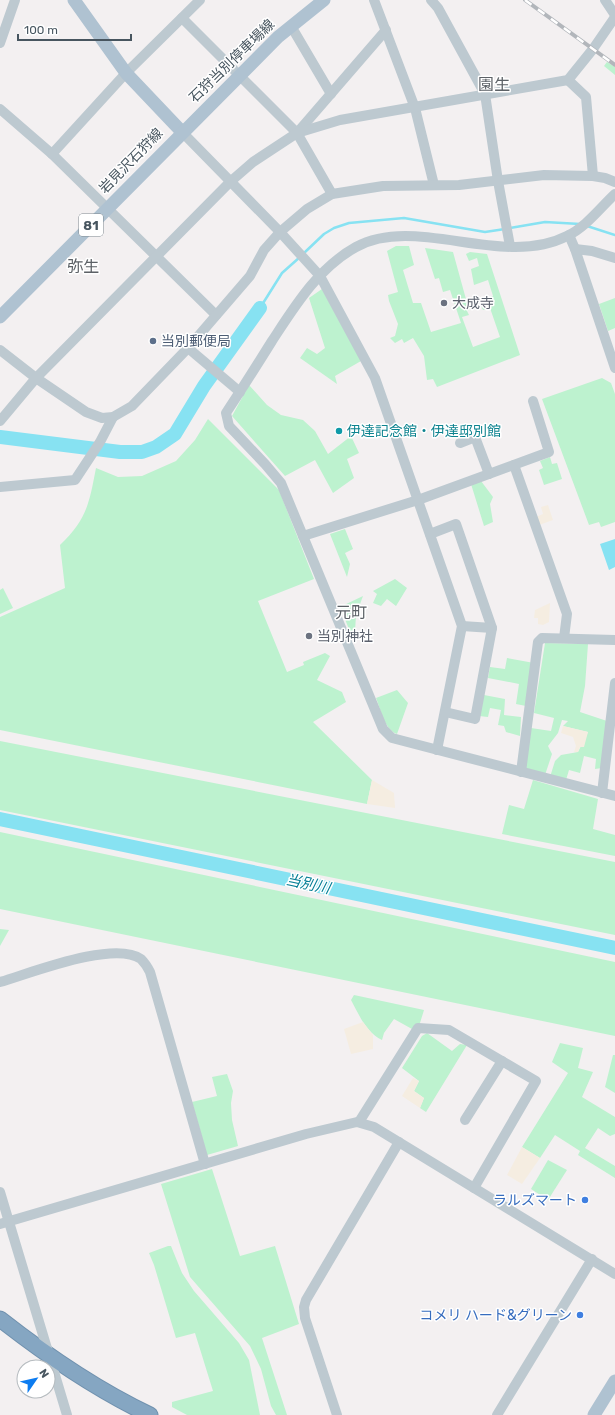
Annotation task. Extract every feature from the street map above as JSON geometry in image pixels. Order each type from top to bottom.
[{"type":"highway","points":[[0,1319],[49,1354],[121,1401],[150,1415]]},
{"type":"main road","name":"岩見沢石狩線","points":[[0,317],[182,132],[126,73],[74,0]]},
{"type":"main road","name":"石狩当別停車場線","points":[[182,132],[291,26],[324,0]]},
{"type":"main road","points":[[594,1415],[615,1381]]},
{"type":"street","points":[[0,42],[3,24],[15,0]]},
{"type":"street","points":[[52,154],[126,73],[200,0]]},
{"type":"street","points":[[374,0],[415,108],[434,185]]},
{"type":"street","points":[[431,0],[438,8],[485,94],[509,241]]},
{"type":"street","points":[[297,133],[340,120],[568,80],[593,49],[615,16],[605,0]]},
{"type":"street","points":[[182,18],[297,133],[332,194]]},
{"type":"street","points":[[291,26],[331,94]]},
{"type":"street","points":[[0,421],[36,378],[155,256],[230,182],[253,162],[297,133],[386,30]]},
{"type":"street","points":[[568,80],[586,97],[593,176]]},
{"type":"street","points":[[0,109],[52,154],[216,315]]},
{"type":"street","points":[[182,132],[306,259],[320,276],[375,378],[462,626],[437,750]]},
{"type":"street","points":[[0,350],[36,378],[94,416],[102,418],[113,417],[132,406],[188,348],[250,276],[264,250],[280,232],[307,209],[332,194],[383,186],[459,185],[544,176],[593,176],[605,178],[615,182]]},
{"type":"street","points":[[615,194],[597,212],[572,233],[547,243],[509,241],[469,244],[410,236],[388,237],[356,247],[331,265],[302,296],[226,413],[229,426],[281,483],[383,729],[392,738],[615,796]]},
{"type":"street","points":[[572,233],[575,249],[615,368]]},
{"type":"street","points":[[575,249],[592,251],[615,258]]},
{"type":"street","points":[[188,348],[240,392]]},
{"type":"street","points":[[303,536],[418,500],[549,452],[533,401]]},
{"type":"street","points":[[0,487],[75,480],[86,461],[100,442],[113,417]]},
{"type":"street","points":[[460,443],[475,437],[489,474]]},
{"type":"street","points":[[514,465],[567,614],[564,638]]},
{"type":"street","points":[[430,534],[456,524],[492,628],[475,719],[445,712]]},
{"type":"street","points":[[462,626],[492,628]]},
{"type":"street","points":[[521,772],[538,642],[542,638],[615,640]]},
{"type":"street","points":[[602,793],[615,683]]},
{"type":"street","points":[[0,982],[95,954],[119,953],[141,959],[150,972],[205,1164]]},
{"type":"street","points":[[359,1122],[418,1028],[449,1030],[536,1081],[474,1188]]},
{"type":"street","points":[[465,1120],[502,1061]]},
{"type":"street","points":[[4,1223],[340,1125],[359,1122],[374,1127],[615,1274]]},
{"type":"street","points":[[337,1415],[305,1318],[305,1302],[398,1142]]},
{"type":"street","points":[[0,1192],[4,1223],[49,1354],[67,1415]]},
{"type":"street","points":[[497,1415],[592,1259]]},
{"type":"green space","points":[[607,62],[615,67],[615,75],[604,66]]},
{"type":"green space","points":[[396,246],[409,246],[414,265],[403,270],[413,303],[421,303],[431,332],[461,323],[450,290],[443,292],[439,278],[435,279],[425,248],[453,252],[469,310],[467,311],[469,315],[462,317],[473,347],[500,337],[490,308],[483,310],[479,301],[493,296],[488,280],[474,285],[471,269],[479,266],[477,258],[469,261],[466,254],[470,252],[487,254],[520,355],[437,387],[433,379],[427,380],[424,356],[413,338],[404,343],[402,339],[395,343],[390,338],[395,336],[398,324],[388,295],[398,292],[387,251]]},
{"type":"green space","points":[[322,289],[361,361],[335,376],[337,384],[300,358],[307,348],[317,354],[325,348],[309,298]]},
{"type":"green space","points":[[615,298],[615,328],[608,331],[599,304]]},
{"type":"green space","points":[[602,378],[611,383],[615,394],[615,522],[601,527],[599,522],[589,525],[542,399]]},
{"type":"green space","points":[[249,385],[267,405],[281,415],[303,420],[315,431],[328,454],[351,436],[359,453],[347,459],[354,478],[333,493],[315,460],[285,476],[232,416]]},
{"type":"green space","points":[[208,419],[279,490],[314,579],[258,601],[287,672],[304,665],[303,662],[325,653],[330,656],[317,680],[342,692],[346,702],[313,722],[372,780],[367,804],[0,730],[0,617],[65,588],[60,545],[76,527],[86,510],[96,468],[118,477],[142,476],[176,461],[195,440]]},
{"type":"green space","points":[[550,457],[552,464],[557,463],[562,479],[544,485],[539,470],[543,468],[540,461]]},
{"type":"green space","points":[[481,481],[493,497],[490,504],[493,522],[484,526],[471,484]]},
{"type":"green space","points":[[345,529],[353,549],[345,553],[350,564],[347,577],[330,534]]},
{"type":"green space","points":[[395,579],[407,588],[396,606],[387,599],[381,606],[373,603],[377,594],[373,591]]},
{"type":"green space","points":[[3,588],[13,608],[0,614],[0,590]]},
{"type":"green space","points":[[363,596],[356,615],[355,632],[351,634],[340,607]]},
{"type":"green space","points":[[545,643],[588,644],[585,686],[580,712],[607,721],[602,768],[595,769],[596,759],[584,756],[580,773],[569,770],[566,780],[550,777],[555,761],[561,755],[578,752],[588,732],[563,726],[568,721],[562,720],[558,733],[548,746],[552,754],[545,775],[525,769],[531,728],[551,731],[554,718],[534,713]]},
{"type":"green space","points":[[507,658],[534,663],[526,706],[516,704],[519,684],[488,678],[490,667],[505,669]]},
{"type":"green space","points":[[397,690],[408,703],[397,734],[393,732],[386,724],[376,698]]},
{"type":"green space","points":[[484,695],[505,699],[504,715],[521,717],[520,736],[506,732],[504,726],[498,725],[501,710],[490,708],[488,717],[479,716]]},
{"type":"green space","points":[[0,741],[615,862],[615,935],[0,810]]},
{"type":"green space","points":[[533,780],[598,799],[593,829],[615,835],[615,856],[502,834],[509,805],[524,809]]},
{"type":"green space","points":[[0,832],[615,962],[615,1036],[0,909]]},
{"type":"green space","points":[[0,929],[9,930],[0,946]]},
{"type":"green space","points":[[354,995],[424,1010],[420,1023],[412,1029],[394,1019],[384,1033],[382,1040],[376,1037],[367,1028],[360,1017],[351,1000]]},
{"type":"green space","points":[[427,1033],[452,1051],[460,1044],[467,1045],[426,1112],[420,1108],[424,1098],[414,1091],[419,1081],[402,1068],[422,1036]]},
{"type":"green space","points":[[560,1043],[583,1048],[578,1068],[593,1072],[582,1097],[615,1117],[615,1134],[610,1136],[598,1128],[585,1148],[615,1166],[615,1178],[578,1155],[580,1151],[555,1135],[540,1158],[522,1147],[568,1073],[552,1062]]},
{"type":"green space","points":[[613,1055],[615,1055],[615,1093],[605,1087]]},
{"type":"green space","points":[[227,1074],[233,1091],[231,1103],[232,1120],[238,1146],[207,1155],[192,1102],[217,1096],[212,1077]]},
{"type":"green space","points":[[548,1160],[567,1170],[548,1200],[531,1189]]},
{"type":"green space","points":[[212,1169],[240,1256],[275,1246],[299,1324],[262,1338],[287,1415],[276,1415],[271,1406],[261,1369],[250,1346],[190,1277],[161,1184]]},
{"type":"green space","points":[[171,1246],[182,1273],[194,1291],[239,1343],[249,1360],[260,1415],[187,1415],[172,1407],[172,1402],[213,1391],[195,1333],[176,1338],[149,1253]]},
{"type":"sand","points":[[548,505],[553,520],[539,525],[536,517],[543,514],[541,507]]},
{"type":"sand","points":[[550,603],[549,622],[543,625],[538,624],[538,618],[534,618],[535,610]]},
{"type":"sand","points":[[563,726],[588,732],[584,747],[580,747],[578,752],[574,752],[576,746],[573,737],[561,733]]},
{"type":"sand","points":[[372,780],[394,793],[395,808],[367,804]]},
{"type":"sand","points":[[363,1022],[373,1035],[373,1049],[351,1054],[344,1029]]},
{"type":"sand","points":[[413,1078],[419,1081],[414,1091],[424,1098],[420,1108],[402,1096]]},
{"type":"sand","points":[[522,1147],[540,1158],[522,1184],[507,1175]]},
{"type":"water","points":[[615,539],[615,567],[609,570],[600,544]]},
{"type":"waterway","points":[[304,253],[324,234],[334,228],[349,223],[404,218],[485,232],[505,229]]},
{"type":"waterway","points":[[510,228],[545,222],[580,224]]},
{"type":"waterway","points":[[587,226],[615,235]]},
{"type":"waterway","points":[[260,308],[282,273],[300,257]]},
{"type":"waterway","points":[[0,437],[120,452],[142,452],[156,447],[175,434],[204,386],[260,308]]},
{"type":"waterway","name":"当別川","points":[[0,819],[615,948]]},
{"type":"railway","points":[[525,0],[615,65]]},
{"type":"place","name":"大成寺","points":[[444,303]]},
{"type":"place","name":"当別郵便局","points":[[153,341]]},
{"type":"place","name":"伊達記念館・伊達邸別館","points":[[339,431]]},
{"type":"place","name":"当別神社","points":[[309,636]]},
{"type":"place","name":"ラルズマート","points":[[585,1200]]},
{"type":"place","name":"コメリ ハード&グリーン","points":[[580,1315]]},
{"type":"district","name":"園生","points":[[494,84]]},
{"type":"district","name":"弥生","points":[[83,266]]},
{"type":"district","name":"元町","points":[[351,612]]}]
